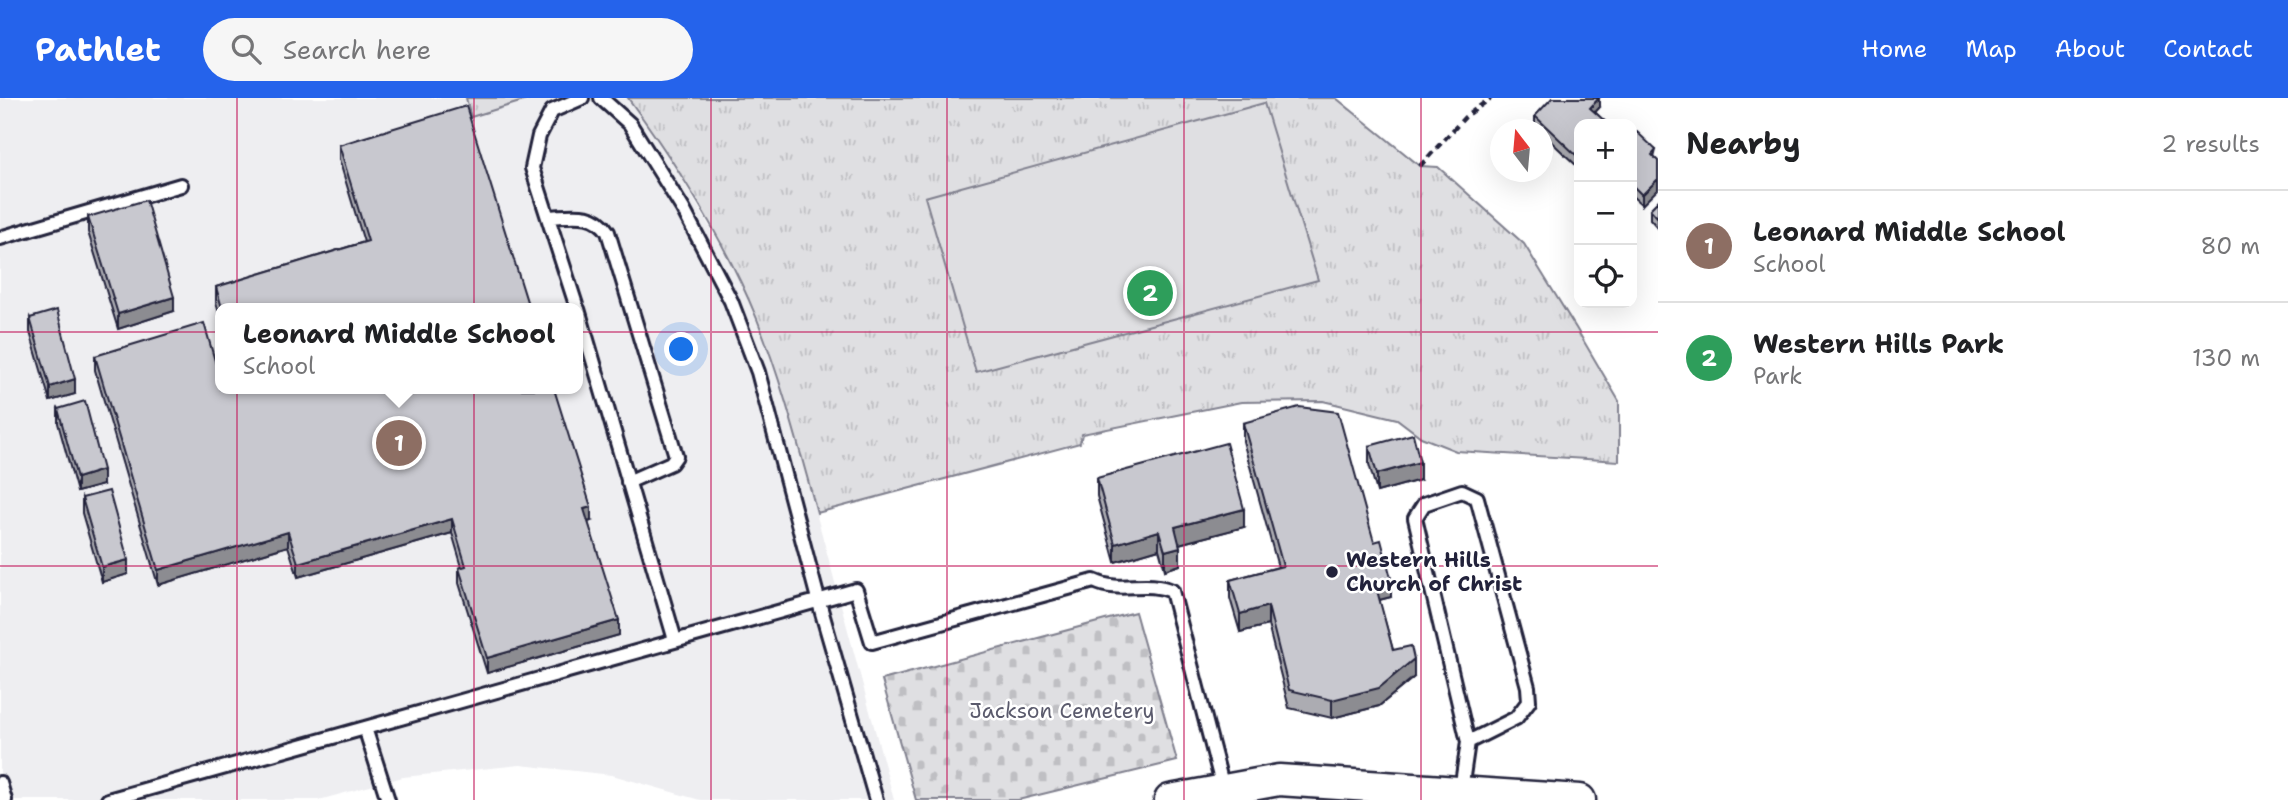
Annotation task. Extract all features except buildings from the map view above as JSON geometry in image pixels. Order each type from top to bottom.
[{"type":"street","points":[[1170,800],[1279,779],[1580,800]]},
{"type":"lane","points":[[575,303],[532,168],[539,136],[552,111],[583,98]]},
{"type":"lane","points":[[601,98],[630,124],[684,209],[731,301],[758,372],[818,599],[876,800]]},
{"type":"lane","points":[[0,237],[181,185]]},
{"type":"lane","points":[[548,217],[591,215],[602,222],[608,232],[676,456],[671,463],[628,482]]},
{"type":"lane","points":[[583,329],[675,640]]},
{"type":"lane","points":[[1461,790],[1468,742],[1415,518],[1424,504],[1462,491],[1477,498],[1528,687],[1529,701],[1516,718],[1468,742]]},
{"type":"lane","points":[[108,800],[856,590],[873,642],[1094,582],[1109,589],[1159,585],[1172,591],[1223,788]]},
{"type":"lane","points":[[365,728],[388,800]]},
{"type":"lane","points":[[0,783],[5,800]]},
{"type":"path","points":[[1420,166],[1465,117],[1490,98]]},
{"type":"shaded area","points":[[0,98],[466,98],[471,116],[533,98],[628,98],[664,148],[733,267],[757,320],[786,402],[894,800],[700,800],[612,775],[520,765],[403,777],[319,800],[0,800]]},
{"type":"green space","points":[[466,98],[533,98],[471,117]]},
{"type":"green space","points":[[628,98],[1336,98],[1420,166],[1438,167],[1524,244],[1619,401],[1619,461],[1456,451],[1421,437],[1397,419],[1323,401],[1241,402],[1082,434],[1080,443],[817,513],[790,415],[757,319],[744,290],[699,205]]},
{"type":"green space","points":[[1264,103],[1318,280],[976,372],[925,197]]},
{"type":"green space","name":"Jackson Cemetery","points":[[1135,612],[1177,761],[1018,800],[916,800],[882,680]]},
{"type":"place","name":"Western Hills Park","points":[[1150,293]]},
{"type":"place","name":"Leonard Middle School","points":[[399,443]]},
{"type":"place","name":"Western Hills Church of Christ","points":[[1332,572]]}]
